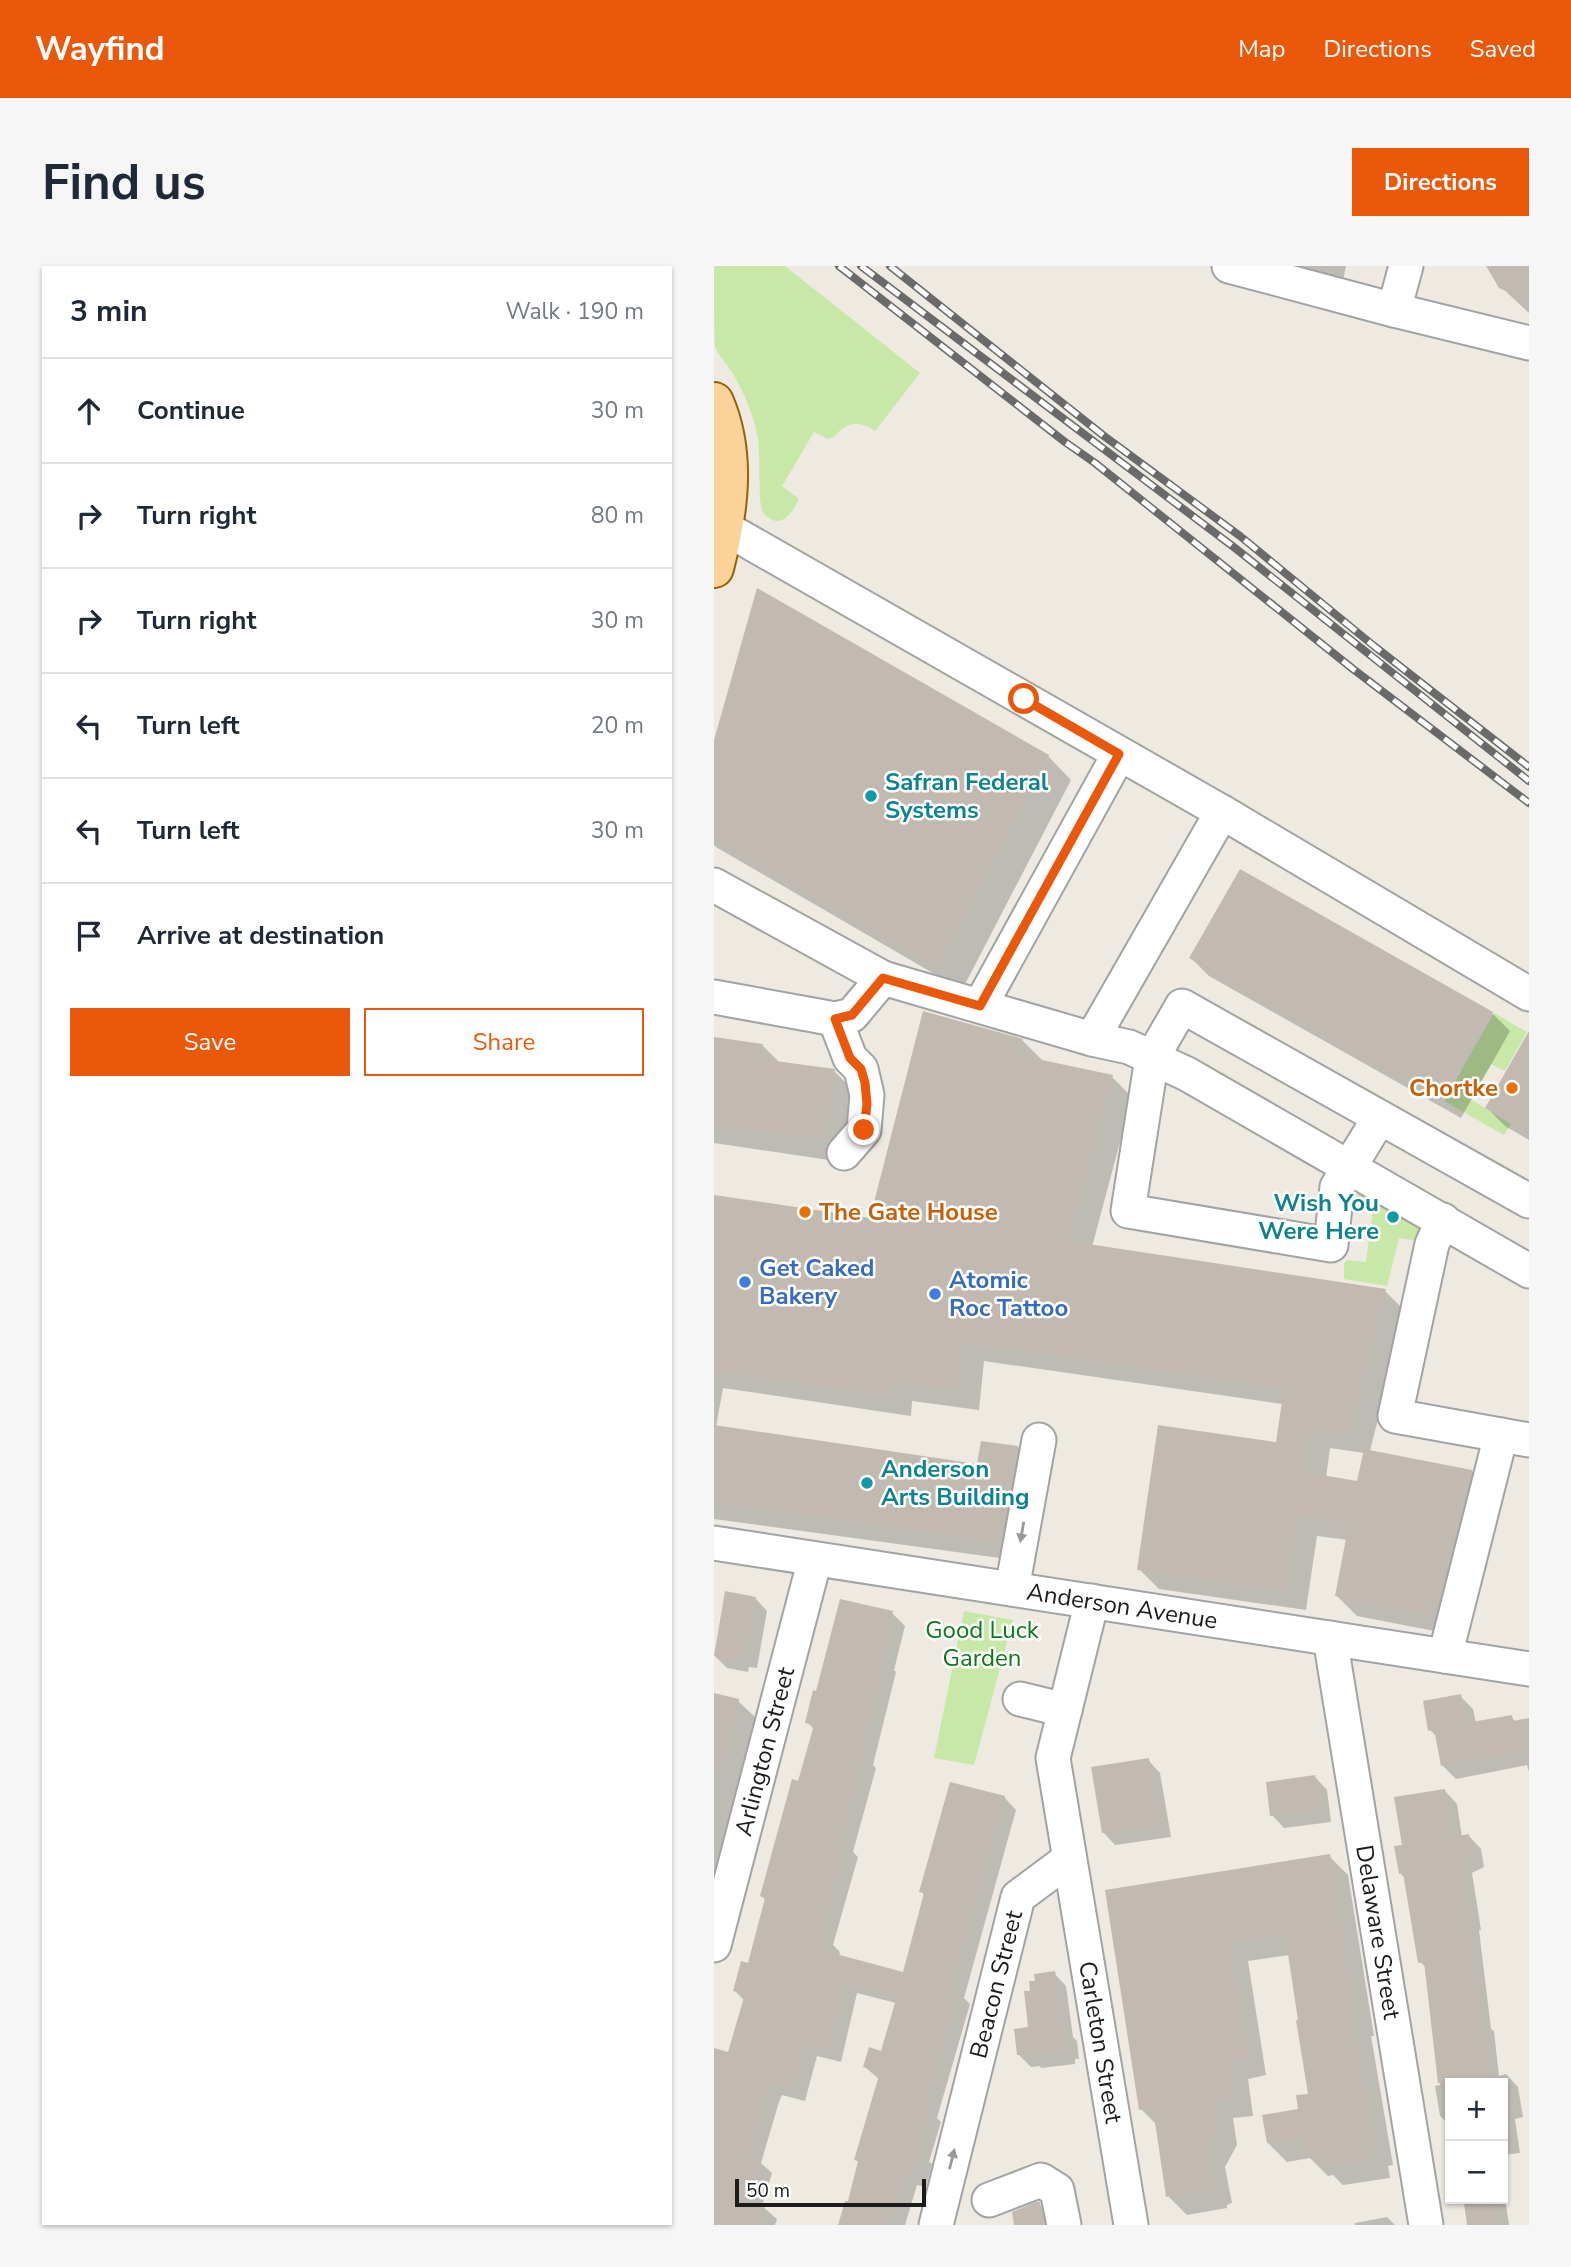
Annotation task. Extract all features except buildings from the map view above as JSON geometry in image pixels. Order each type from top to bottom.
[{"type":"main road","points":[[714,568],[728,477],[723,428],[715,404]]},
{"type":"street","points":[[1229,266],[1529,343]]},
{"type":"street","points":[[1394,310],[1406,266]]},
{"type":"street","points":[[719,527],[1222,812],[1529,994]]},
{"type":"street","points":[[980,1006],[1119,754]]},
{"type":"street","points":[[1092,1039],[1222,812]]},
{"type":"street","points":[[714,885],[883,978],[1092,1039],[1129,1047],[1186,1073],[1529,1270]]},
{"type":"street","points":[[714,997],[835,1019],[852,1015],[883,978]]},
{"type":"street","points":[[1380,1117],[1337,1187],[1331,1245],[1128,1211],[1152,1058],[1182,1006],[1380,1117],[1529,1201]]},
{"type":"street","points":[[835,1019],[850,1058],[861,1069],[867,1095],[864,1130],[844,1153]]},
{"type":"street","points":[[1443,1220],[1432,1244],[1395,1416],[1515,1438],[1445,1656]]},
{"type":"street","points":[[1012,1589],[1039,1440]]},
{"type":"street","name":"Anderson Avenue","points":[[714,1544],[1529,1669]]},
{"type":"street","name":"Arlington Street","points":[[714,1945],[815,1559]]},
{"type":"street","points":[[1069,1859],[1053,1758],[1092,1601]]},
{"type":"street","name":"Delaware Street","points":[[1330,1638],[1426,2225]]},
{"type":"street","points":[[1020,1699],[1065,1710]]},
{"type":"street","name":"Beacon Street","points":[[936,2225],[1018,1897],[1069,1859]]},
{"type":"street","name":"Carleton Street","points":[[1069,1859],[1130,2225]]},
{"type":"street","points":[[989,2200],[1041,2180],[1057,2190],[1063,2225]]},
{"type":"green space","points":[[714,266],[785,266],[920,373],[875,431],[854,424],[846,426],[828,439],[814,432],[782,486],[799,499],[793,510],[781,520],[770,519],[762,509],[759,446],[754,422],[737,382],[715,347]]},
{"type":"green space","points":[[1494,1013],[1527,1032],[1505,1071],[1491,1064],[1470,1099],[1511,1124],[1504,1135],[1444,1101]]},
{"type":"green space","points":[[1362,1192],[1421,1226],[1422,1232],[1418,1241],[1399,1238],[1387,1286],[1344,1279],[1344,1264],[1347,1260],[1366,1262],[1373,1209],[1355,1206],[1357,1194]]},
{"type":"green space","name":"Good Luck Garden","points":[[964,1611],[1013,1620],[974,1765],[934,1758]]},
{"type":"railway","points":[[839,266],[1095,463],[1353,669],[1529,803]]},
{"type":"railway","points":[[861,266],[1235,548],[1529,781]]},
{"type":"railway","points":[[890,266],[1104,436],[1240,536],[1374,646],[1529,767]]},
{"type":"place","name":"Safran Federal Systems","points":[[871,796]]},
{"type":"place","name":"Chortke","points":[[1512,1088]]},
{"type":"place","name":"The Gate House","points":[[805,1212]]},
{"type":"place","name":"Wish You Were Here","points":[[1393,1217]]},
{"type":"place","name":"Get Caked Bakery","points":[[745,1282]]},
{"type":"place","name":"Atomic Roc Tattoo","points":[[935,1294]]},
{"type":"place","name":"Anderson Arts Building","points":[[867,1483]]},
{"type":"route","points":[[864,1130],[867,1104],[865,1083],[861,1069],[850,1058],[835,1019],[852,1015],[883,978],[980,1006],[1119,754],[1024,699]]}]
